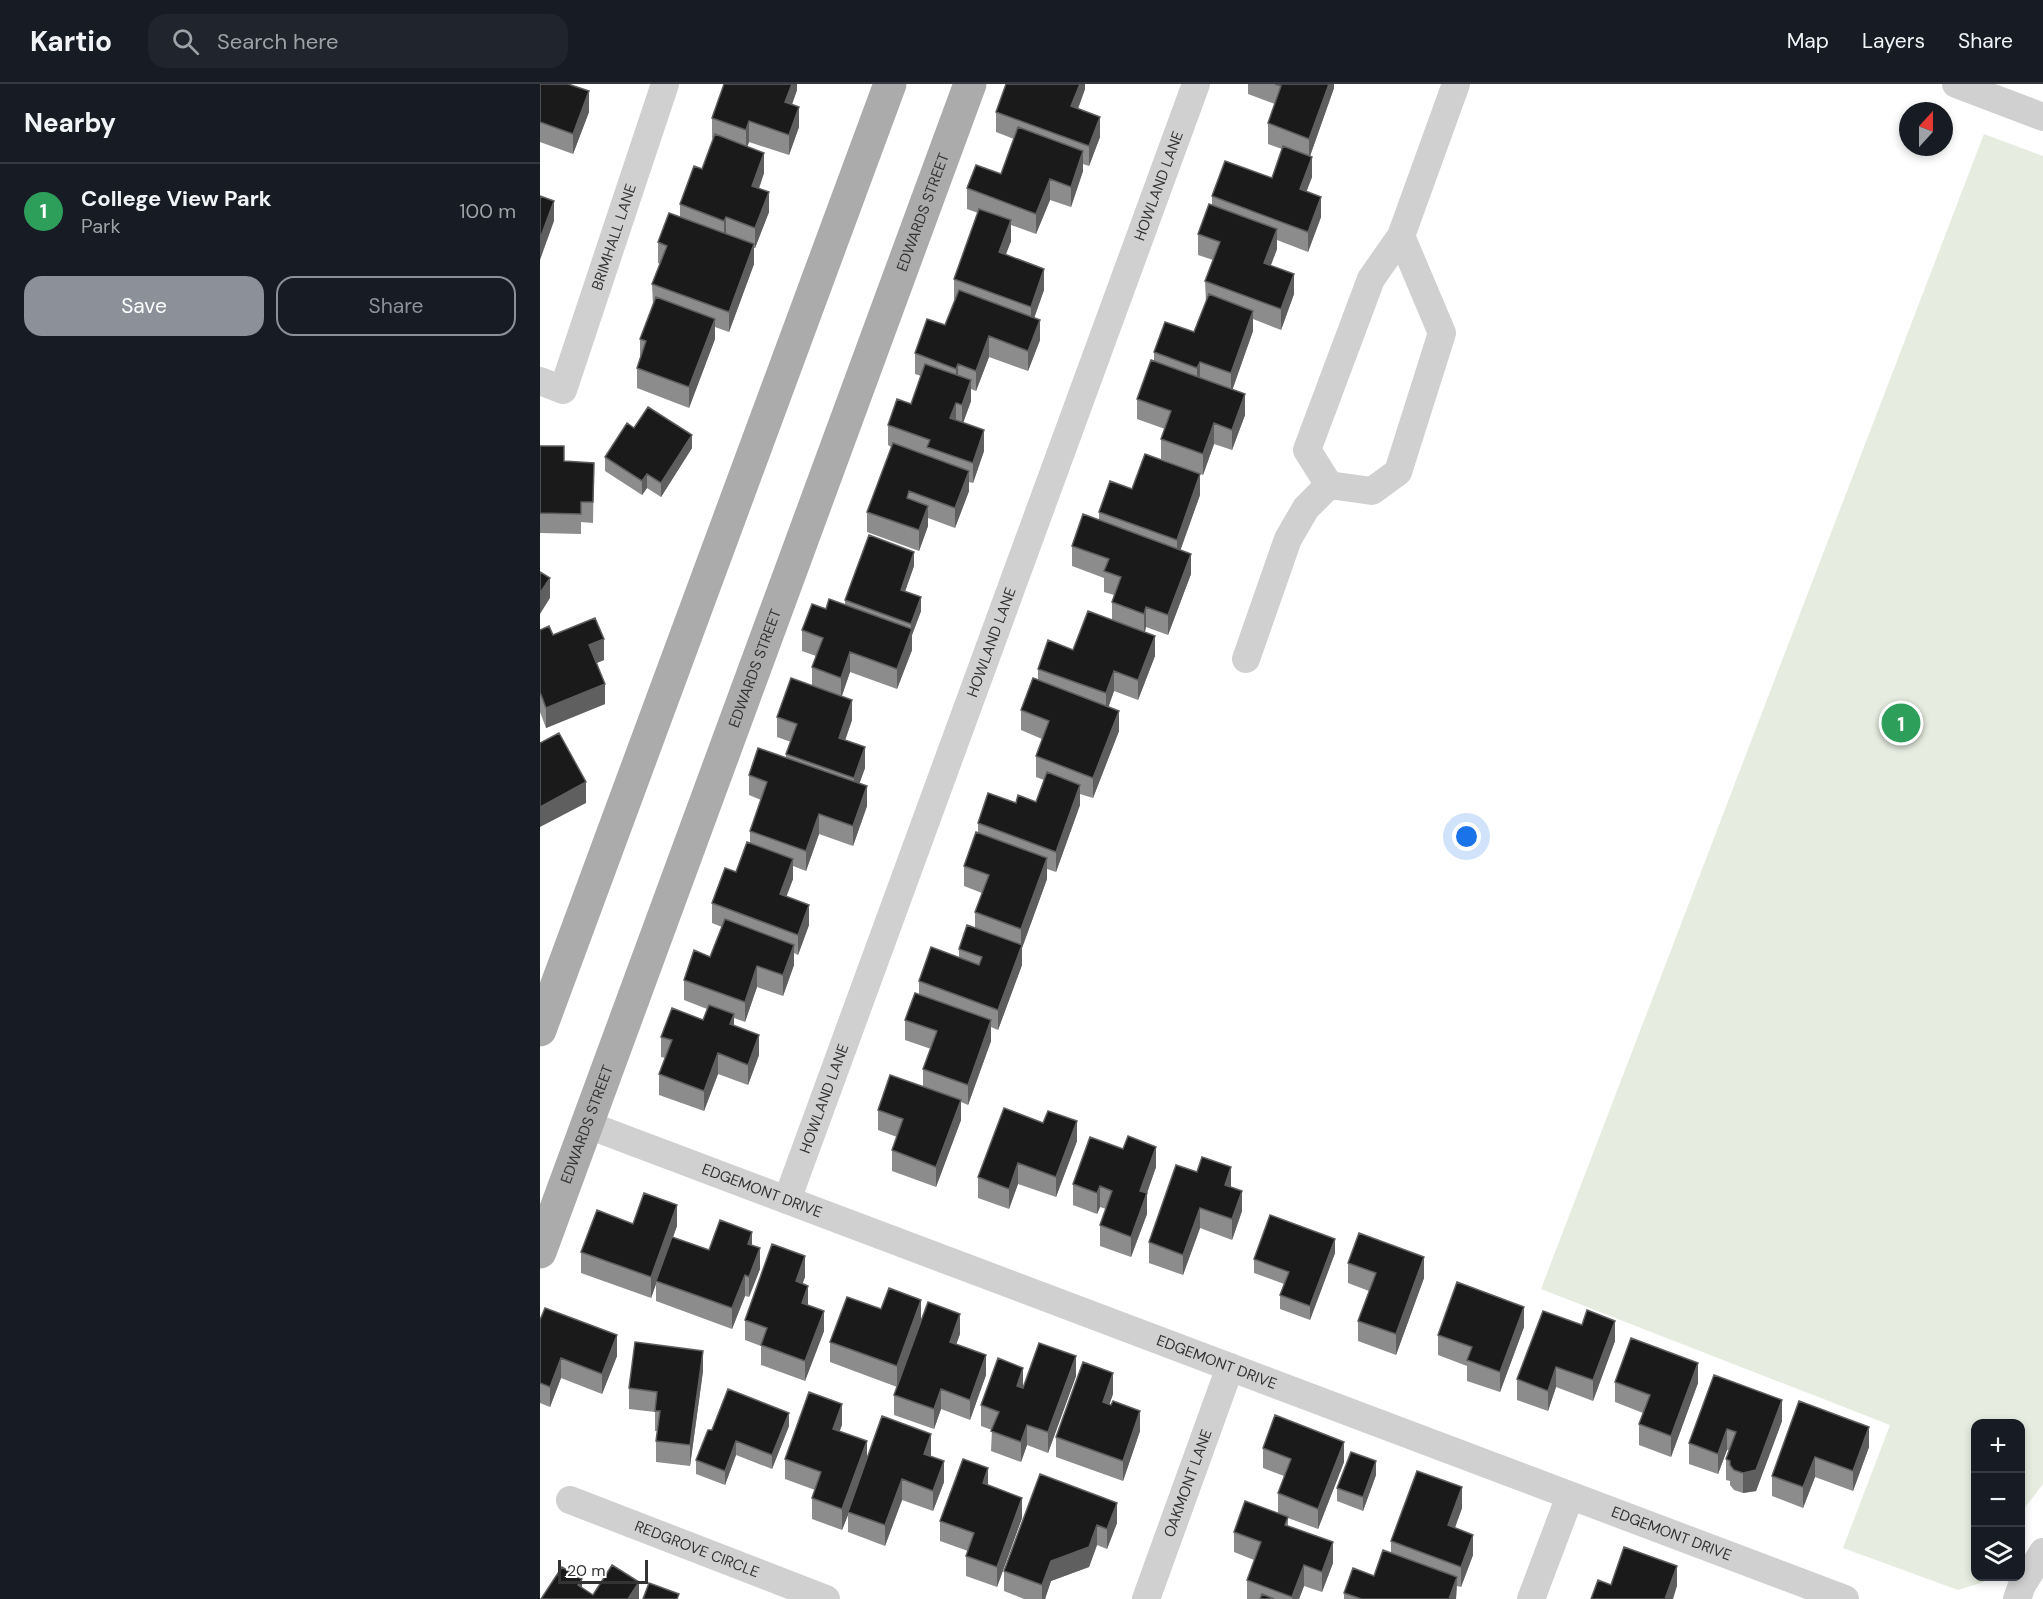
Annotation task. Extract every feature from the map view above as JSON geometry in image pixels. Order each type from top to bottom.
[{"type":"main road","points":[[540,1030],[890,84]]},
{"type":"main road","name":"EDWARDS STREET","points":[[540,1252],[970,84]]},
{"type":"street","name":"BRIMHALL LANE","points":[[551,385],[665,84]]},
{"type":"street","name":"HOWLAND LANE","points":[[787,1200],[1196,84]]},
{"type":"street","points":[[1401,236],[1442,333],[1398,472],[1372,491],[1329,485],[1307,450],[1371,279],[1401,236],[1456,84]]},
{"type":"street","points":[[1956,84],[2043,117]]},
{"type":"street","points":[[1246,659],[1288,539],[1306,508],[1329,485]]},
{"type":"street","name":"EDGEMONT DRIVE","points":[[588,1125],[1845,1599]]},
{"type":"street","name":"OAKMONT LANE","points":[[1146,1599],[1230,1367]]},
{"type":"street","points":[[1531,1599],[1570,1496]]},
{"type":"street","name":"REDGROVE CIRCLE","points":[[570,1500],[826,1599]]},
{"type":"street","points":[[2017,1599],[2022,1585],[2043,1552]]},
{"type":"shaded area","points":[[1984,134],[2043,156],[2043,1484],[2025,1508],[2025,1419],[1971,1419],[1971,1581],[1984,1582],[1958,1590],[1843,1548],[1890,1425],[1541,1289]]},
{"type":"building","points":[[540,84],[568,84],[589,91],[573,134],[540,122]]},
{"type":"building","points":[[724,84],[792,84],[785,102],[799,107],[789,135],[749,121],[746,130],[712,118]]},
{"type":"building","points":[[1006,84],[1080,84],[1071,106],[1100,117],[1089,146],[996,112]]},
{"type":"building","points":[[1275,84],[1329,84],[1309,139],[1268,123],[1281,86]]},
{"type":"building","points":[[1018,127],[1083,151],[1071,187],[1050,179],[1036,214],[967,188],[976,165],[1001,174]]},
{"type":"building","points":[[715,134],[764,153],[752,186],[769,192],[755,228],[726,217],[724,221],[680,204],[694,166],[702,169]]},
{"type":"building","points":[[1283,146],[1312,157],[1300,189],[1321,197],[1308,232],[1212,196],[1225,161],[1272,178]]},
{"type":"building","points":[[540,196],[554,201],[540,239]]},
{"type":"building","points":[[1209,204],[1277,229],[1264,263],[1294,274],[1281,309],[1205,281],[1220,242],[1198,234]]},
{"type":"building","points":[[979,209],[1011,220],[999,252],[1044,269],[1031,307],[954,279]]},
{"type":"building","points":[[669,213],[754,244],[729,312],[652,284],[667,246],[658,242]]},
{"type":"building","points":[[959,290],[1040,320],[1028,351],[989,336],[976,371],[958,364],[956,369],[915,353],[927,319],[945,325]]},
{"type":"building","points":[[1209,294],[1253,311],[1231,373],[1200,362],[1197,368],[1154,352],[1165,322],[1194,332]]},
{"type":"building","points":[[656,297],[715,319],[689,387],[637,368],[646,341],[640,339]]},
{"type":"building","points":[[1151,360],[1245,394],[1232,430],[1214,423],[1203,454],[1161,439],[1171,411],[1137,399]]},
{"type":"building","points":[[925,364],[971,380],[962,405],[956,403],[950,418],[984,430],[973,463],[927,447],[930,440],[888,425],[897,399],[911,404]]},
{"type":"building","points":[[648,407],[692,435],[661,483],[647,474],[642,481],[605,457],[627,423],[634,428]]},
{"type":"building","points":[[893,443],[969,471],[955,508],[909,491],[907,498],[928,506],[919,530],[867,512]]},
{"type":"building","points":[[540,446],[564,446],[564,461],[594,463],[593,502],[581,502],[581,514],[540,513]]},
{"type":"building","points":[[1145,454],[1200,474],[1177,540],[1099,512],[1110,481],[1132,489]]},
{"type":"building","points":[[1083,514],[1191,554],[1168,615],[1146,607],[1144,614],[1112,602],[1121,577],[1104,571],[1109,559],[1072,546]]},
{"type":"building","points":[[869,535],[914,552],[901,590],[921,597],[911,624],[845,600]]},
{"type":"building","points":[[540,572],[550,578],[540,593]]},
{"type":"building","points":[[829,599],[912,629],[897,669],[850,652],[841,678],[812,667],[823,638],[802,630],[812,604],[826,609]]},
{"type":"building","points":[[1088,611],[1155,636],[1138,680],[1114,671],[1106,693],[1038,669],[1048,640],[1073,650]]},
{"type":"building","points":[[595,618],[604,639],[589,645],[605,684],[546,708],[540,692],[540,630],[549,626],[553,635]]},
{"type":"building","points":[[791,678],[852,700],[839,738],[865,747],[854,778],[786,754],[797,724],[777,717]]},
{"type":"building","points":[[1033,678],[1119,711],[1093,778],[1036,756],[1049,721],[1021,710]]},
{"type":"building","points":[[559,733],[586,782],[540,807],[540,743]]},
{"type":"building","points":[[758,748],[867,786],[853,826],[819,814],[806,851],[750,831],[767,782],[749,775]]},
{"type":"building","points":[[1047,772],[1080,785],[1056,852],[978,823],[988,793],[1016,803],[1018,795],[1036,802]]},
{"type":"building","points":[[976,832],[1047,858],[1021,929],[975,912],[989,875],[964,866]]},
{"type":"building","points":[[747,842],[793,859],[780,894],[809,905],[798,935],[712,903],[725,868],[736,872]]},
{"type":"building","points":[[725,919],[794,945],[783,975],[757,966],[745,1002],[684,980],[694,950],[710,957]]},
{"type":"building","points":[[967,925],[1022,945],[998,1010],[919,981],[931,947],[979,965],[982,957],[959,949]]},
{"type":"building","points":[[915,993],[991,1020],[968,1085],[923,1069],[937,1031],[905,1020]]},
{"type":"building","points":[[709,1005],[734,1014],[730,1024],[759,1035],[748,1065],[718,1053],[704,1091],[659,1074],[672,1040],[661,1037],[672,1008],[703,1020]]},
{"type":"building","points":[[890,1075],[961,1100],[936,1167],[892,1150],[903,1119],[878,1110]]},
{"type":"building","points":[[1004,1108],[1043,1123],[1048,1111],[1077,1121],[1056,1177],[1018,1163],[1009,1189],[978,1177]]},
{"type":"building","points":[[1128,1136],[1156,1147],[1140,1191],[1147,1193],[1131,1237],[1100,1225],[1112,1191],[1100,1186],[1097,1193],[1073,1184],[1090,1137],[1123,1149]]},
{"type":"building","points":[[1202,1157],[1231,1167],[1225,1185],[1242,1191],[1232,1219],[1200,1208],[1183,1255],[1149,1242],[1176,1165],[1197,1172]]},
{"type":"building","points":[[644,1193],[677,1205],[651,1277],[581,1252],[597,1210],[633,1224]]},
{"type":"building","points":[[1270,1215],[1335,1239],[1310,1306],[1280,1295],[1289,1272],[1254,1259]]},
{"type":"building","points":[[720,1220],[752,1232],[748,1244],[760,1248],[749,1277],[745,1275],[732,1308],[656,1281],[672,1237],[709,1250]]},
{"type":"building","points":[[1359,1233],[1424,1257],[1396,1334],[1358,1321],[1376,1273],[1348,1263]]},
{"type":"building","points":[[772,1244],[805,1256],[796,1281],[808,1286],[802,1303],[824,1311],[805,1361],[761,1345],[767,1328],[745,1320]]},
{"type":"building","points":[[1457,1282],[1524,1307],[1500,1372],[1467,1360],[1472,1347],[1438,1335]]},
{"type":"building","points":[[889,1288],[921,1300],[897,1366],[830,1342],[847,1297],[881,1309]]},
{"type":"building","points":[[928,1302],[960,1314],[950,1342],[986,1355],[970,1400],[941,1389],[934,1409],[894,1395]]},
{"type":"building","points":[[545,1308],[617,1335],[602,1374],[561,1358],[550,1387],[540,1383],[540,1320]]},
{"type":"building","points":[[1587,1310],[1615,1321],[1593,1380],[1556,1367],[1548,1391],[1517,1379],[1543,1311],[1582,1325]]},
{"type":"building","points":[[1631,1338],[1698,1363],[1671,1436],[1639,1424],[1650,1395],[1615,1382]]},
{"type":"building","points":[[635,1342],[703,1351],[690,1445],[656,1441],[660,1411],[655,1411],[657,1392],[629,1388]]},
{"type":"building","points":[[1039,1343],[1076,1356],[1048,1432],[1027,1425],[1021,1442],[991,1431],[999,1412],[981,1405],[998,1358],[1023,1368],[1017,1386],[1023,1388]]},
{"type":"building","points":[[1083,1362],[1113,1373],[1103,1402],[1111,1405],[1113,1401],[1140,1411],[1123,1461],[1056,1437]]},
{"type":"building","points":[[1714,1375],[1782,1400],[1756,1470],[1743,1473],[1734,1470],[1730,1461],[1726,1459],[1736,1432],[1727,1429],[1718,1454],[1689,1443]]},
{"type":"building","points":[[728,1389],[789,1413],[772,1455],[736,1441],[725,1471],[696,1460],[708,1430],[712,1430]]},
{"type":"building","points":[[809,1392],[842,1404],[833,1429],[867,1441],[842,1509],[812,1498],[821,1472],[785,1459]]},
{"type":"building","points":[[1799,1401],[1869,1427],[1853,1471],[1815,1457],[1803,1487],[1772,1476]]},
{"type":"building","points":[[1275,1415],[1344,1442],[1318,1509],[1278,1493],[1291,1459],[1263,1448]]},
{"type":"building","points":[[882,1416],[931,1434],[924,1454],[944,1461],[933,1491],[902,1479],[885,1525],[848,1512]]},
{"type":"building","points":[[1351,1452],[1376,1461],[1363,1497],[1337,1488]]},
{"type":"building","points":[[963,1459],[988,1468],[983,1483],[1022,1498],[997,1567],[966,1556],[974,1533],[940,1521]]},
{"type":"building","points":[[1417,1471],[1462,1487],[1448,1525],[1473,1535],[1461,1567],[1391,1541]]},
{"type":"building","points":[[1040,1474],[1117,1503],[1107,1529],[1097,1525],[1089,1547],[1051,1561],[1042,1585],[1004,1571]]},
{"type":"building","points":[[1245,1501],[1288,1517],[1285,1525],[1333,1542],[1322,1572],[1304,1565],[1292,1597],[1247,1580],[1261,1542],[1234,1532]]},
{"type":"building","points":[[1624,1547],[1677,1566],[1665,1599],[1591,1599],[1598,1580],[1611,1585]]},
{"type":"building","points":[[1383,1550],[1457,1577],[1449,1599],[1362,1599],[1344,1593],[1353,1568],[1374,1576]]},
{"type":"building","points":[[612,1565],[639,1582],[628,1599],[541,1599],[562,1567],[582,1579],[578,1585],[593,1595]]},
{"type":"building","points":[[649,1583],[679,1594],[677,1599],[643,1599]]},
{"type":"building","points":[[1262,1594],[1274,1599],[1260,1599]]},
{"type":"place","name":"College View Park","points":[[1901,723]]}]
